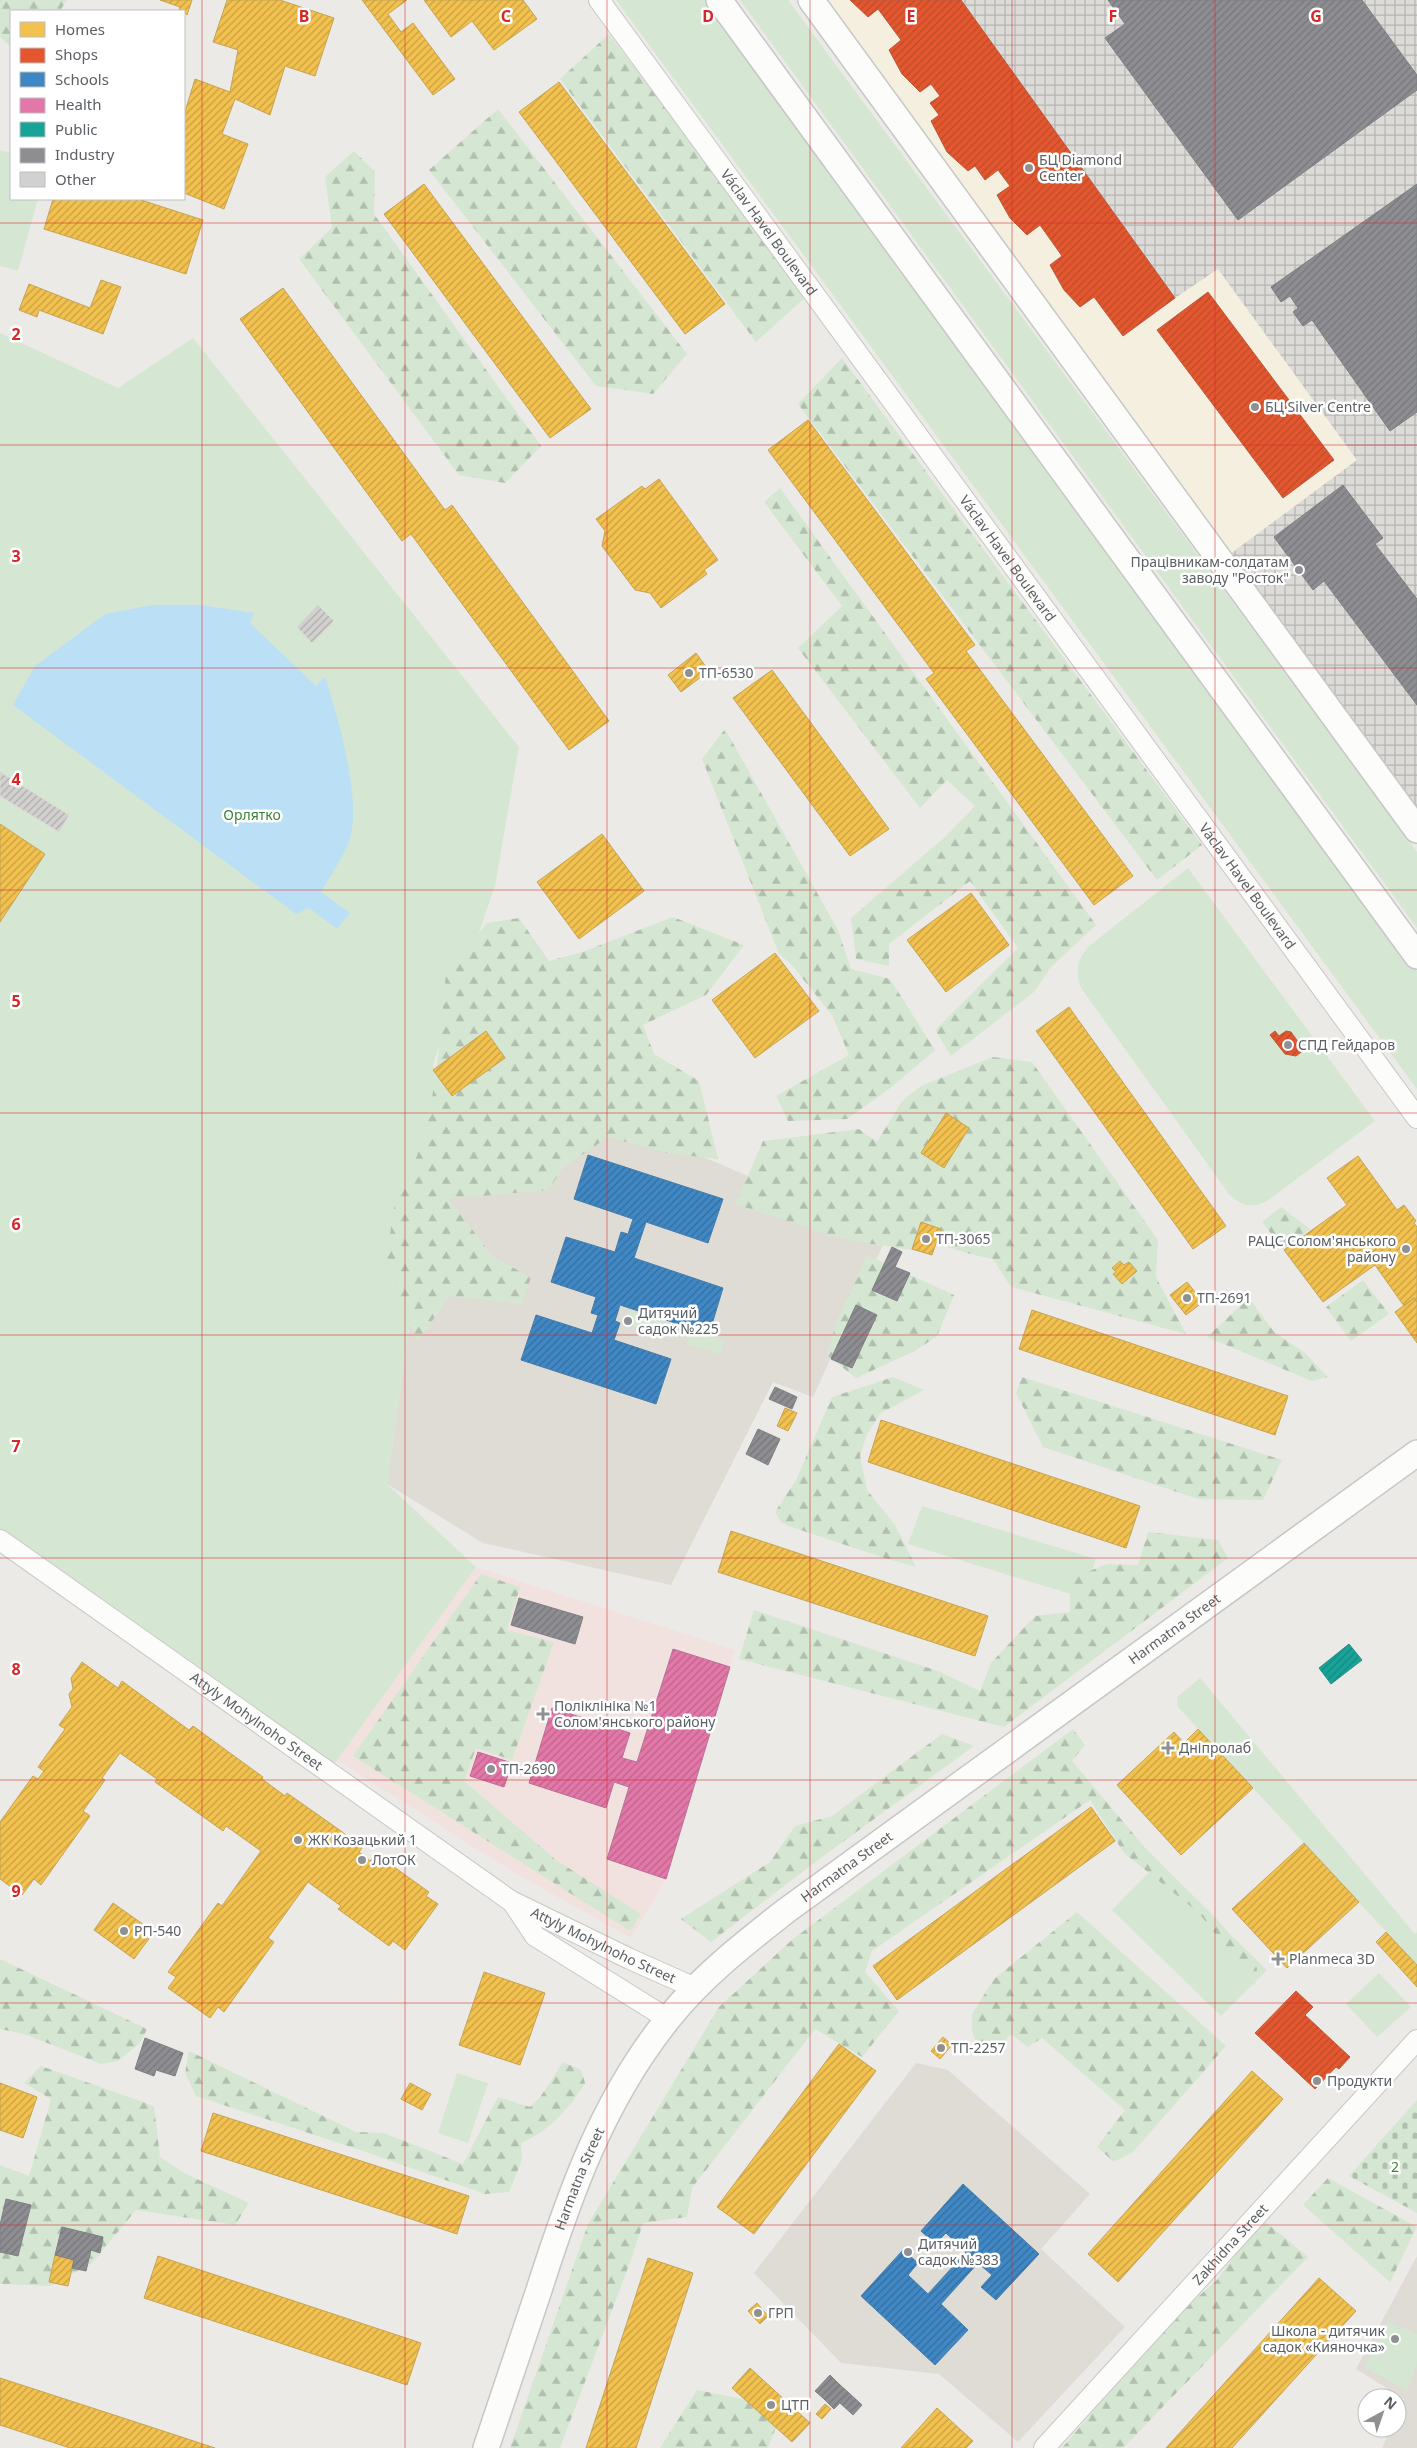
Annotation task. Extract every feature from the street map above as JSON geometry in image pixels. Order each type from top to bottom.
[{"type":"street","name":"Václav Havel Boulevard","points":[[598,0],[1417,1118]]},
{"type":"street","points":[[719,0],[1417,956]]},
{"type":"street","points":[[811,0],[1417,830]]},
{"type":"street","name":"Harmatna Street","points":[[486,2448],[562,2219],[582,2165],[637,2060],[668,2019],[695,1988],[735,1951],[794,1904],[1417,1454]]},
{"type":"street","name":"Attyly Mohylnoho Street","points":[[0,1540],[511,1901],[630,1959],[695,1988]]},
{"type":"street","name":"Attyly Mohylnoho Street","points":[[511,1901],[535,1936],[668,2019]]},
{"type":"street","name":"Zakhidna Street","points":[[1044,2448],[1417,2040]]},
{"type":"shaded area","points":[[821,0],[961,0],[1175,298],[1218,269],[1357,460],[1229,555]]},
{"type":"shaded area","points":[[961,0],[1417,0],[1417,810],[1229,555],[1357,460],[1218,269],[1175,298]]},
{"type":"shaded area","name":"Дитячий садок №225","points":[[509,1073],[887,1236],[813,1397],[773,1382],[671,1585],[483,1543],[387,1484],[440,1106]]},
{"type":"shaded area","name":"Поліклініка №1 Солом'янського району","points":[[476,1567],[735,1650],[666,1879],[631,1938],[513,1872],[337,1760]]},
{"type":"shaded area","name":"Дитячий садок №383","points":[[916,2063],[948,2070],[1090,2194],[1041,2249],[1125,2327],[1018,2442],[939,2374],[841,2363],[754,2273]]},
{"type":"shaded area","name":"Школа - дитячик садок «Кияночка»","points":[[1417,2256],[1417,2448],[1382,2448],[1386,2438],[1407,2438],[1407,2388],[1386,2388],[1356,2369]]},
{"type":"green space","points":[[0,0],[67,0],[61,10],[10,10],[10,46],[0,37]]},
{"type":"green space","points":[[616,0],[711,0],[1417,971],[1417,1089]]},
{"type":"green space","points":[[740,0],[788,0],[1417,852],[1417,928]]},
{"type":"green space","points":[[609,34],[808,295],[756,342],[560,79]]},
{"type":"green space","points":[[498,109],[687,354],[653,394],[596,386],[429,170]]},
{"type":"green space","points":[[0,150],[10,153],[10,200],[38,200],[18,271],[0,266]]},
{"type":"green space","points":[[354,151],[375,172],[374,214],[541,446],[505,483],[459,475],[299,259],[332,228],[325,177]]},
{"type":"green space","name":"Орлятко","points":[[0,333],[118,388],[193,338],[519,747],[495,886],[433,1064],[440,1106],[387,1484],[476,1567],[330,1770],[0,1537]]},
{"type":"green space","points":[[842,358],[1202,845],[1157,880],[798,404]]},
{"type":"green space","points":[[780,488],[1096,925],[1051,967],[1034,992],[951,1056],[935,1030],[1018,948],[970,881],[889,944],[889,966],[856,959],[851,918],[945,837],[975,806],[947,780],[920,808],[798,648],[842,606],[764,502]]},
{"type":"green space","points":[[725,729],[838,930],[851,969],[890,979],[935,1050],[889,1089],[847,1119],[788,1121],[776,1096],[849,1055],[832,1015],[791,964],[779,954],[702,759]]},
{"type":"green space","points":[[1188,868],[1375,1121],[1267,1201],[1256,1205],[1242,1204],[1229,1194],[1081,988],[1079,982],[1078,966],[1089,946]]},
{"type":"green space","points":[[673,917],[744,945],[706,995],[643,1025],[654,1054],[699,1081],[718,1159],[667,1153],[608,1137],[563,1168],[548,1190],[448,1199],[493,1256],[531,1278],[521,1304],[450,1296],[417,1342],[387,1261],[393,1210],[415,1162],[430,1113],[439,1050],[446,974],[487,923],[519,918],[549,961],[582,952]]},
{"type":"green space","points":[[993,1057],[1032,1062],[1158,1240],[1156,1277],[1186,1334],[1011,1287],[993,1259],[932,1242],[917,1251],[847,1240],[735,1204],[763,1141],[859,1129],[877,1142],[902,1101],[921,1086]]},
{"type":"green space","points":[[1281,1207],[1310,1229],[1283,1249],[1262,1222]]},
{"type":"green space","points":[[867,1255],[954,1295],[937,1336],[915,1351],[856,1378],[827,1355],[837,1321]]},
{"type":"green space","points":[[1363,1280],[1389,1314],[1351,1341],[1326,1307]]},
{"type":"green space","points":[[1249,1298],[1274,1332],[1305,1353],[1328,1377],[1312,1381],[1207,1337]]},
{"type":"green space","points":[[628,1310],[678,1326],[673,1339],[624,1324]]},
{"type":"green space","points":[[691,1330],[724,1341],[720,1354],[687,1344]]},
{"type":"green space","points":[[893,1377],[924,1390],[881,1413],[867,1434],[860,1456],[867,1490],[895,1525],[916,1567],[789,1526],[781,1522],[775,1512],[796,1480],[832,1397]]},
{"type":"green space","points":[[1022,1377],[1282,1460],[1263,1500],[1198,1499],[1043,1447],[1016,1393]]},
{"type":"green space","points":[[922,1506],[1096,1559],[1083,1598],[908,1544]]},
{"type":"green space","points":[[1148,1532],[1218,1540],[1228,1558],[1004,1727],[739,1659],[754,1610],[938,1671],[980,1691],[991,1663],[1035,1616],[1070,1612],[1070,1579],[1107,1564],[1138,1565]]},
{"type":"green space","points":[[481,1574],[520,1587],[507,1630],[554,1642],[512,1760],[476,1748],[464,1781],[556,1860],[641,1914],[630,1931],[353,1756]]},
{"type":"green space","points":[[1200,1678],[1415,1934],[1417,1932],[1417,1965],[1178,1707],[1177,1697]]},
{"type":"green space","points":[[1073,1729],[1085,1745],[1072,1761],[1147,1850],[1218,1920],[1257,1968],[1255,1986],[1199,1913],[1124,1853],[1090,1800],[872,1951],[865,1972],[899,2011],[862,2057],[815,2029],[692,2188],[687,2217],[643,2223],[560,2448],[510,2448],[588,2224],[719,2007],[793,1939]]},
{"type":"green space","points":[[942,1734],[974,1746],[814,1863],[711,1942],[681,1919],[770,1862],[795,1826],[832,1816]]},
{"type":"green space","points":[[1157,1864],[1267,1970],[1221,2016],[1112,1910]]},
{"type":"green space","points":[[1077,1912],[1226,2046],[1133,2152],[1114,2162],[1097,2147],[1125,2110],[1042,2038],[1028,2047],[1011,2034],[993,2054],[975,2040],[972,2030],[972,2014],[994,1979]]},
{"type":"green space","points":[[0,1959],[147,2029],[140,2043],[118,2061],[101,2064],[24,2034],[0,2029]]},
{"type":"green space","points":[[1379,1973],[1411,2007],[1377,2037],[1346,2004]]},
{"type":"green space","points":[[189,2051],[356,2132],[384,2133],[463,2164],[498,2097],[530,2107],[541,2096],[563,2062],[581,2070],[585,2083],[558,2118],[549,2126],[521,2143],[522,2160],[509,2192],[485,2194],[357,2149],[196,2096],[185,2073]]},
{"type":"green space","points":[[41,2066],[154,2106],[160,2157],[184,2173],[249,2203],[235,2225],[136,2210],[92,2263],[50,2286],[0,2284],[0,2165],[29,2176],[51,2099],[24,2083]]},
{"type":"green space","points":[[457,2073],[488,2083],[468,2143],[438,2133]]},
{"type":"green space","name":"2","points":[[1417,2100],[1417,2213],[1349,2176]]},
{"type":"green space","points":[[1328,2178],[1417,2227],[1390,2282],[1303,2205]]},
{"type":"green space","points":[[1262,2219],[1308,2257],[1123,2448],[1062,2448],[1164,2327],[1216,2281]]},
{"type":"green space","points":[[1388,2322],[1417,2334],[1417,2365],[1407,2391],[1407,2388],[1402,2388],[1365,2367]]},
{"type":"green space","points":[[697,2390],[783,2407],[769,2446],[767,2448],[660,2448]]},
{"type":"water","points":[[152,605],[201,605],[254,613],[250,623],[316,686],[325,677],[342,736],[353,805],[353,825],[349,842],[321,892],[350,913],[337,929],[309,908],[296,914],[13,705],[35,666],[105,614]]},
{"type":"building: Homes","points":[[160,0],[192,0],[187,15],[185,10],[179,10],[180,7]]},
{"type":"building: Homes","points":[[227,0],[280,0],[334,18],[315,76],[285,66],[270,115],[235,99],[222,134],[248,144],[224,209],[185,193],[185,112],[195,79],[230,92],[238,50],[213,42]]},
{"type":"building: Homes","points":[[362,0],[407,0],[388,14],[401,32],[413,23],[455,79],[433,95]]},
{"type":"building: Homes","points":[[424,0],[523,0],[537,19],[494,50],[472,21],[451,37]]},
{"type":"building: Homes","points":[[559,82],[725,304],[685,334],[519,112]]},
{"type":"building: Homes","points":[[424,184],[591,409],[550,438],[384,214]]},
{"type":"building: Homes","points":[[53,200],[141,200],[203,220],[186,274],[44,229]]},
{"type":"building: Homes","points":[[101,280],[121,287],[103,334],[39,310],[37,317],[19,310],[29,284],[90,308]]},
{"type":"building: Homes","points":[[283,288],[445,510],[452,505],[609,721],[569,750],[411,534],[402,541],[240,319]]},
{"type":"building: Homes","points":[[808,420],[975,645],[966,651],[1133,876],[1094,905],[926,679],[934,673],[768,450]]},
{"type":"building: Homes","points":[[659,479],[718,560],[704,570],[707,574],[661,608],[650,593],[635,590],[602,546],[605,531],[596,519],[642,486],[645,489]]},
{"type":"building: Homes","name":"ТП-6530","points":[[696,653],[709,671],[681,692],[668,675]]},
{"type":"building: Homes","points":[[772,670],[889,829],[850,856],[733,698]]},
{"type":"building: Homes","points":[[0,824],[45,854],[0,922]]},
{"type":"building: Homes","points":[[602,834],[644,891],[579,939],[537,882]]},
{"type":"building: Homes","points":[[971,893],[1009,945],[946,992],[907,940]]},
{"type":"building: Homes","points":[[775,953],[819,1011],[755,1058],[712,1000]]},
{"type":"building: Homes","points":[[1069,1007],[1226,1226],[1193,1249],[1036,1031]]},
{"type":"building: Homes","points":[[486,1031],[505,1058],[452,1096],[433,1070]]},
{"type":"building: Homes","points":[[946,1113],[969,1128],[944,1168],[921,1153]]},
{"type":"building: Homes","points":[[1358,1156],[1397,1210],[1404,1205],[1416,1221],[1414,1223],[1417,1227],[1417,1302],[1414,1298],[1404,1306],[1375,1265],[1323,1302],[1284,1250],[1347,1205],[1327,1178]]},
{"type":"building: Homes","name":"ТП-3065","points":[[921,1222],[941,1229],[932,1255],[912,1249]]},
{"type":"building: Homes","points":[[1120,1261],[1124,1265],[1129,1262],[1137,1271],[1122,1284],[1113,1274],[1116,1272],[1112,1268]]},
{"type":"building: Homes","name":"ТП-2691","points":[[1187,1282],[1203,1302],[1186,1315],[1170,1295]]},
{"type":"building: Homes","points":[[1414,1298],[1417,1302],[1417,1343],[1395,1312]]},
{"type":"building: Homes","points":[[1032,1310],[1288,1396],[1275,1435],[1019,1349]]},
{"type":"building: Homes","points":[[785,1408],[797,1413],[788,1431],[777,1426]]},
{"type":"building: Homes","points":[[881,1420],[1140,1506],[1126,1548],[868,1462]]},
{"type":"building: Homes","points":[[731,1531],[988,1616],[975,1656],[718,1572]]},
{"type":"building: Homes","name":"ЖК Козацький 1","points":[[82,1662],[118,1688],[122,1681],[189,1730],[193,1726],[263,1777],[262,1779],[285,1796],[287,1793],[341,1831],[362,1848],[359,1852],[370,1861],[376,1854],[429,1892],[426,1896],[438,1904],[405,1950],[393,1941],[389,1946],[338,1909],[341,1906],[308,1882],[268,1938],[274,1942],[224,2012],[218,2007],[210,2018],[168,1988],[176,1977],[168,1972],[218,1903],[222,1906],[261,1851],[226,1826],[223,1831],[155,1782],[157,1779],[120,1753],[102,1778],[105,1780],[83,1811],[90,1816],[41,1885],[34,1879],[22,1895],[0,1879],[0,1822],[33,1776],[38,1779],[44,1771],[38,1767],[65,1729],[59,1725],[72,1707],[69,1694],[73,1689],[71,1678]]},
{"type":"building: Homes","points":[[1198,1729],[1253,1788],[1181,1855],[1117,1785],[1174,1732],[1184,1743]]},
{"type":"building: Homes","points":[[1091,1807],[1115,1841],[897,2000],[873,1966]]},
{"type":"building: Homes","points":[[1304,1843],[1359,1902],[1287,1968],[1232,1909]]},
{"type":"building: Homes","name":"РП-540","points":[[113,1903],[154,1932],[134,1959],[94,1930]]},
{"type":"building: Homes","points":[[1386,1932],[1417,1965],[1417,1987],[1376,1942]]},
{"type":"building: Homes","points":[[484,1972],[545,1993],[520,2065],[459,2045]]},
{"type":"building: Homes","name":"ТП-2257","points":[[943,2037],[952,2045],[940,2059],[931,2051]]},
{"type":"building: Homes","points":[[839,2044],[876,2071],[754,2234],[717,2207]]},
{"type":"building: Homes","points":[[1252,2071],[1283,2099],[1118,2282],[1088,2254]]},
{"type":"building: Homes","points":[[0,2083],[37,2097],[23,2138],[0,2130]]},
{"type":"building: Homes","points":[[410,2083],[431,2094],[422,2110],[401,2099]]},
{"type":"building: Homes","points":[[213,2113],[469,2196],[457,2234],[201,2151]]},
{"type":"building: Homes","points":[[55,2255],[74,2260],[68,2286],[49,2282]]},
{"type":"building: Homes","points":[[158,2256],[421,2343],[407,2385],[144,2298]]},
{"type":"building: Homes","points":[[648,2258],[693,2273],[683,2304],[636,2448],[586,2448]]},
{"type":"building: Homes","points":[[1319,2278],[1356,2311],[1232,2448],[1166,2448]]},
{"type":"building: Homes","name":"ГРП","points":[[757,2303],[768,2316],[760,2324],[748,2311]]},
{"type":"building: Homes","name":"ЦТП","points":[[750,2368],[810,2423],[792,2442],[732,2388]]},
{"type":"building: Homes","points":[[0,2378],[215,2448],[70,2448],[0,2425]]},
{"type":"building: Homes","points":[[825,2404],[831,2409],[822,2419],[816,2414]]},
{"type":"building: Homes","points":[[937,2408],[973,2441],[966,2448],[901,2448]]},
{"type":"building: Shops","name":"БЦ Diamond Center","points":[[850,0],[961,0],[1175,298],[1123,336],[1094,297],[1080,307],[1064,290],[1050,265],[1062,256],[1040,225],[1027,235],[1010,218],[997,195],[1010,186],[998,170],[985,180],[975,166],[968,171],[947,152],[931,121],[939,115],[930,103],[940,96],[931,84],[920,92],[902,74],[889,50],[901,40],[878,9],[868,17]]},
{"type":"building: Shops","name":"БЦ Silver Centre","points":[[1208,292],[1334,460],[1283,498],[1157,330]]},
{"type":"building: Shops","points":[[1275,1031],[1279,1036],[1286,1031],[1291,1032],[1304,1050],[1296,1056],[1285,1054],[1270,1035]]},
{"type":"building: Shops","points":[[1296,1991],[1313,2007],[1305,2015],[1350,2057],[1339,2069],[1336,2067],[1315,2089],[1255,2033]]},
{"type":"building: Schools","points":[[588,1155],[723,1199],[708,1243],[646,1222],[634,1258],[723,1288],[709,1334],[620,1305],[615,1321],[620,1323],[614,1340],[671,1359],[656,1404],[521,1360],[536,1315],[592,1333],[598,1315],[591,1313],[596,1297],[551,1282],[566,1237],[615,1252],[621,1232],[628,1234],[633,1219],[574,1199]]},
{"type":"building: Schools","points":[[963,2184],[1039,2254],[996,2300],[981,2287],[992,2275],[978,2263],[941,2304],[968,2330],[935,2365],[861,2296],[903,2250],[918,2263],[908,2275],[928,2294],[966,2252],[946,2233],[935,2244],[921,2231]]},
{"type":"building: Health","points":[[673,1649],[730,1667],[666,1879],[607,1859],[629,1787],[614,1782],[606,1808],[529,1783],[552,1708],[630,1733],[622,1758],[637,1762]]},
{"type":"building: Health","name":"ТП-2690","points":[[478,1752],[512,1763],[504,1787],[470,1776]]},
{"type":"building: Public","points":[[1349,1644],[1362,1660],[1331,1684],[1319,1668]]},
{"type":"building: Industry","points":[[1108,0],[1362,0],[1417,75],[1417,90],[1238,220],[1105,38],[1125,24]]},
{"type":"building: Industry","points":[[1417,184],[1417,412],[1390,431],[1312,320],[1303,326],[1293,312],[1298,308],[1290,296],[1281,302],[1271,287]]},
{"type":"building: Industry","points":[[1343,485],[1383,538],[1375,544],[1417,599],[1417,705],[1324,581],[1313,590],[1274,537]]},
{"type":"building: Industry","points":[[892,1247],[902,1252],[895,1267],[910,1273],[897,1301],[872,1290]]},
{"type":"building: Industry","points":[[856,1305],[877,1315],[852,1368],[831,1359]]},
{"type":"building: Industry","points":[[775,1387],[797,1397],[792,1409],[769,1399]]},
{"type":"building: Industry","points":[[758,1429],[780,1439],[768,1465],[746,1454]]},
{"type":"building: Industry","points":[[519,1598],[583,1617],[575,1644],[511,1625]]},
{"type":"building: Industry","points":[[145,2038],[183,2053],[175,2076],[156,2070],[154,2076],[135,2069]]},
{"type":"building: Industry","points":[[6,2199],[31,2205],[18,2256],[0,2252],[0,2225]]},
{"type":"building: Industry","points":[[62,2227],[103,2237],[100,2253],[91,2250],[86,2271],[72,2268],[74,2260],[55,2255]]},
{"type":"building: Industry","points":[[830,2375],[839,2384],[824,2399],[815,2391]]},
{"type":"building: Industry","points":[[839,2384],[849,2393],[834,2409],[824,2399]]},
{"type":"building: Industry","points":[[849,2393],[862,2405],[853,2415],[840,2403]]},
{"type":"building: Other","points":[[318,605],[334,621],[312,643],[297,627]]},
{"type":"building: Other","points":[[0,772],[69,815],[59,832],[0,796]]},
{"type":"place","name":"БЦ Diamond Center","points":[[1029,168]]},
{"type":"place","name":"БЦ Silver Centre","points":[[1255,407]]},
{"type":"place","name":"Працівникам-солдатам заводу \"Росток\"","points":[[1299,570]]},
{"type":"place","name":"ТП-6530","points":[[689,673]]},
{"type":"place","name":"СПД Гейдаров","points":[[1288,1045]]},
{"type":"place","name":"ТП-3065","points":[[926,1239]]},
{"type":"place","name":"РАЦС Солом'янського району","points":[[1406,1249]]},
{"type":"place","name":"ТП-2691","points":[[1187,1298]]},
{"type":"place","name":"Дитячий садок №225","points":[[628,1321]]},
{"type":"place","name":"Поліклініка №1 Солом'янського району","points":[[543,1714]]},
{"type":"place","name":"Дніпролаб","points":[[1168,1748]]},
{"type":"place","name":"ТП-2690","points":[[491,1769]]},
{"type":"place","name":"ЖК Козацький 1","points":[[298,1840]]},
{"type":"place","name":"ЛотОК","points":[[362,1860]]},
{"type":"place","name":"РП-540","points":[[124,1931]]},
{"type":"place","name":"Planmeca 3D","points":[[1278,1959]]},
{"type":"place","name":"ТП-2257","points":[[941,2048]]},
{"type":"place","name":"Продукти","points":[[1317,2081]]},
{"type":"place","name":"Дитячий садок №383","points":[[908,2252]]},
{"type":"place","name":"ГРП","points":[[758,2313]]},
{"type":"place","name":"Школа - дитячик садок «Кияночка»","points":[[1395,2339]]},
{"type":"place","name":"ЦТП","points":[[771,2405]]}]
